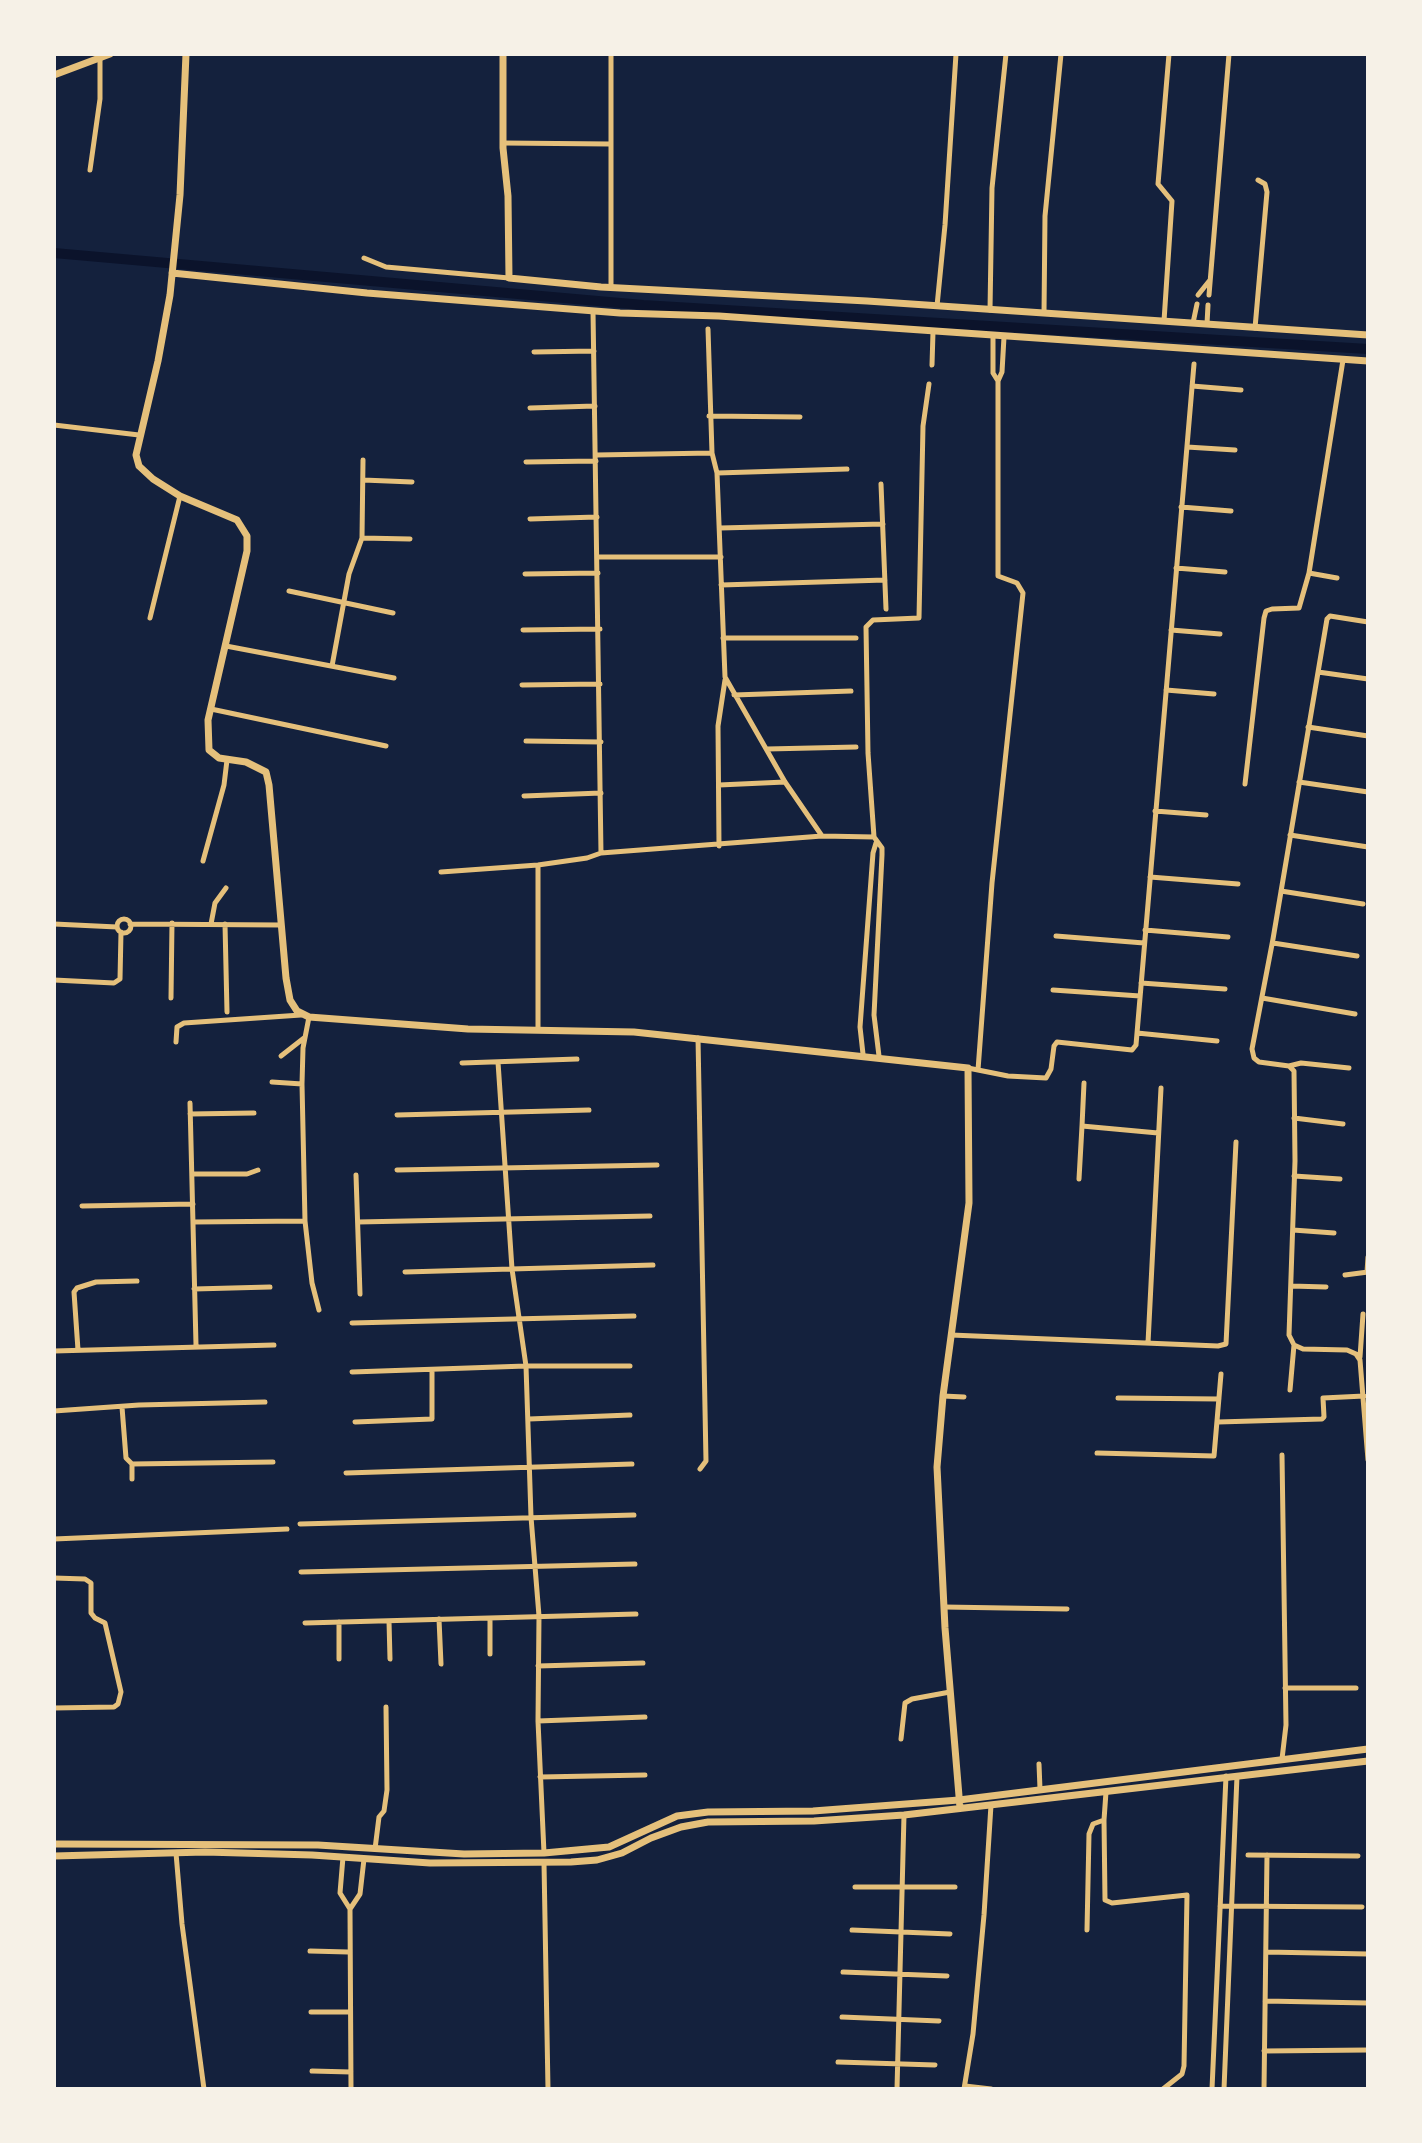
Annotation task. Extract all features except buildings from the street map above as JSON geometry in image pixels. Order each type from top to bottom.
[{"type":"street","points":[[54,75],[110,54]]},
{"type":"street","points":[[186,54],[172,270],[162,345],[136,455],[139,466],[153,479],[180,496],[237,520],[247,536],[247,551],[211,709],[209,750],[212,755],[246,762],[266,772],[269,785],[290,1000],[305,1016],[302,1084],[305,1221],[312,1283],[319,1310]]},
{"type":"street","points":[[503,54],[509,278]]},
{"type":"street","points":[[611,54],[611,287]]},
{"type":"street","points":[[937,307],[956,54]]},
{"type":"street","points":[[990,310],[992,188],[1006,54]]},
{"type":"street","points":[[1044,313],[1045,216],[1061,54]]},
{"type":"street","points":[[1164,321],[1172,201],[1158,184],[1169,54]]},
{"type":"street","points":[[1209,295],[1229,54]]},
{"type":"street","points":[[90,170],[100,99],[100,58]]},
{"type":"street","points":[[503,143],[610,144]]},
{"type":"street","points":[[1255,328],[1267,192],[1265,184],[1258,180]]},
{"type":"street","points":[[364,258],[386,267],[611,287],[1368,335]]},
{"type":"street","points":[[172,270],[593,311],[719,316],[1368,361]]},
{"type":"street","points":[[1198,295],[1210,280]]},
{"type":"street","points":[[1193,323],[1197,304]]},
{"type":"street","points":[[1207,324],[1208,305]]},
{"type":"street","points":[[593,311],[601,853]]},
{"type":"street","points":[[708,329],[709,416],[717,473],[725,677],[718,726],[719,846]]},
{"type":"street","points":[[932,365],[933,332]]},
{"type":"street","points":[[993,337],[993,373],[998,381]]},
{"type":"street","points":[[978,1070],[992,883],[1023,593],[1017,583],[998,576],[998,381],[1002,372],[1004,337]]},
{"type":"street","points":[[534,352],[594,351]]},
{"type":"street","points":[[1245,784],[1264,618],[1266,611],[1272,609],[1299,608],[1309,573],[1343,360]]},
{"type":"street","points":[[176,1042],[177,1027],[184,1023],[305,1016],[468,1029],[634,1032],[863,1054],[1008,1076],[1046,1078],[1057,1042],[1132,1050],[1136,1045],[1194,364]]},
{"type":"street","points":[[863,1054],[860,1027],[875,839],[868,753],[866,627],[873,620],[919,618],[923,426],[929,384]]},
{"type":"street","points":[[1192,386],[1241,390]]},
{"type":"street","points":[[530,408],[595,406]]},
{"type":"street","points":[[709,416],[800,417]]},
{"type":"street","points":[[54,425],[139,435]]},
{"type":"street","points":[[1187,447],[1235,450]]},
{"type":"street","points":[[526,462],[712,453]]},
{"type":"street","points":[[332,666],[349,574],[362,538],[363,460]]},
{"type":"street","points":[[717,473],[847,469]]},
{"type":"street","points":[[363,480],[412,482]]},
{"type":"street","points":[[881,484],[886,609]]},
{"type":"street","points":[[150,618],[180,496]]},
{"type":"street","points":[[1181,507],[1231,511]]},
{"type":"street","points":[[530,519],[597,517]]},
{"type":"street","points":[[720,528],[883,524]]},
{"type":"street","points":[[362,538],[410,539]]},
{"type":"street","points":[[598,557],[721,557]]},
{"type":"street","points":[[1176,568],[1225,572]]},
{"type":"street","points":[[525,574],[598,573]]},
{"type":"street","points":[[1309,573],[1337,578]]},
{"type":"street","points":[[721,585],[885,580]]},
{"type":"street","points":[[289,591],[393,613]]},
{"type":"street","points":[[1349,1068],[1259,1062],[1254,1058],[1252,1049],[1328,617],[1368,622]]},
{"type":"street","points":[[523,630],[600,629]]},
{"type":"street","points":[[1171,630],[1220,634]]},
{"type":"street","points":[[723,638],[856,638]]},
{"type":"street","points":[[226,646],[394,678]]},
{"type":"street","points":[[1318,672],[1368,679]]},
{"type":"street","points":[[725,677],[785,782],[822,836]]},
{"type":"street","points":[[522,685],[600,684]]},
{"type":"street","points":[[1166,690],[1214,694]]},
{"type":"street","points":[[734,695],[851,691]]},
{"type":"street","points":[[211,709],[386,746]]},
{"type":"street","points":[[1308,727],[1368,736]]},
{"type":"street","points":[[526,741],[601,742]]},
{"type":"street","points":[[766,749],[856,747]]},
{"type":"street","points":[[203,861],[224,785],[227,760]]},
{"type":"street","points":[[719,785],[785,782]]},
{"type":"street","points":[[1299,782],[1368,792]]},
{"type":"street","points":[[524,796],[601,793]]},
{"type":"street","points":[[1155,811],[1206,815]]},
{"type":"street","points":[[1290,835],[1368,847]]},
{"type":"street","points":[[441,872],[538,865],[601,853],[822,836],[875,839],[882,848],[874,1015],[879,1056]]},
{"type":"street","points":[[538,865],[538,1029]]},
{"type":"street","points":[[1150,877],[1238,884]]},
{"type":"street","points":[[211,924],[215,903],[226,888]]},
{"type":"street","points":[[1281,891],[1363,904]]},
{"type":"street","points":[[54,980],[114,983],[120,979],[119,930],[122,920],[130,924],[281,925]]},
{"type":"street","points":[[171,998],[172,923]]},
{"type":"street","points":[[54,924],[127,932],[130,924]]},
{"type":"street","points":[[225,924],[227,1012]]},
{"type":"street","points":[[1145,930],[1228,937]]},
{"type":"street","points":[[1056,936],[1144,943]]},
{"type":"street","points":[[1273,943],[1357,956]]},
{"type":"street","points":[[1141,983],[1225,989]]},
{"type":"street","points":[[1053,990],[1140,996]]},
{"type":"street","points":[[1262,998],[1355,1014]]},
{"type":"street","points":[[1137,1033],[1217,1041]]},
{"type":"street","points":[[281,1056],[305,1037]]},
{"type":"street","points":[[698,1038],[706,1448],[706,1461],[700,1469]]},
{"type":"street","points":[[462,1063],[577,1059]]},
{"type":"street","points":[[498,1062],[512,1269],[526,1366],[531,1517],[537,1567],[548,2089]]},
{"type":"street","points":[[1289,1066],[1294,1071],[1289,1335],[1294,1345],[1290,1390]]},
{"type":"street","points":[[960,1804],[944,1607],[937,1467],[943,1396],[969,1203],[968,1068]]},
{"type":"street","points":[[272,1082],[302,1084]]},
{"type":"street","points":[[1079,1179],[1084,1083]]},
{"type":"street","points":[[1148,1343],[1161,1088]]},
{"type":"street","points":[[190,1103],[196,1345]]},
{"type":"street","points":[[397,1115],[589,1110]]},
{"type":"street","points":[[190,1114],[254,1113]]},
{"type":"street","points":[[1294,1118],[1343,1124]]},
{"type":"street","points":[[1082,1126],[1158,1133]]},
{"type":"street","points":[[951,1335],[1226,1344],[1236,1142]]},
{"type":"street","points":[[397,1170],[657,1165]]},
{"type":"street","points":[[192,1174],[247,1174],[258,1170]]},
{"type":"street","points":[[356,1175],[360,1294]]},
{"type":"street","points":[[1294,1176],[1340,1179]]},
{"type":"street","points":[[82,1206],[193,1204]]},
{"type":"street","points":[[358,1222],[650,1216]]},
{"type":"street","points":[[193,1222],[305,1221]]},
{"type":"street","points":[[1293,1230],[1334,1233]]},
{"type":"street","points":[[1345,1275],[1368,1272],[1368,1257]]},
{"type":"street","points":[[405,1272],[653,1265]]},
{"type":"street","points":[[78,1350],[74,1292],[77,1288],[96,1282],[137,1281]]},
{"type":"street","points":[[1291,1286],[1326,1287]]},
{"type":"street","points":[[194,1289],[270,1287]]},
{"type":"street","points":[[1363,1314],[1360,1360],[1368,1460]]},
{"type":"street","points":[[352,1323],[634,1316]]},
{"type":"street","points":[[54,1351],[274,1345]]},
{"type":"street","points":[[1294,1345],[1303,1349],[1347,1350],[1360,1360]]},
{"type":"street","points":[[352,1372],[630,1366]]},
{"type":"street","points":[[355,1422],[432,1419],[432,1371]]},
{"type":"street","points":[[1097,1453],[1214,1456],[1221,1374]]},
{"type":"street","points":[[943,1396],[964,1397]]},
{"type":"street","points":[[1218,1422],[1322,1419],[1323,1398],[1364,1396]]},
{"type":"street","points":[[1118,1398],[1219,1399]]},
{"type":"street","points":[[54,1411],[265,1402]]},
{"type":"street","points":[[122,1407],[126,1458],[132,1464],[132,1479]]},
{"type":"street","points":[[529,1419],[630,1415]]},
{"type":"street","points":[[1282,1455],[1286,1725],[1282,1759]]},
{"type":"street","points":[[132,1464],[273,1462]]},
{"type":"street","points":[[346,1473],[632,1464]]},
{"type":"street","points":[[300,1524],[634,1515]]},
{"type":"street","points":[[54,1539],[287,1529]]},
{"type":"street","points":[[301,1572],[635,1564]]},
{"type":"street","points":[[54,1578],[85,1579],[91,1583],[91,1613],[105,1623],[121,1692],[114,1707],[54,1708]]},
{"type":"street","points":[[944,1607],[1067,1609]]},
{"type":"street","points":[[305,1623],[636,1614]]},
{"type":"street","points":[[490,1618],[490,1654]]},
{"type":"street","points":[[439,1619],[441,1664]]},
{"type":"street","points":[[389,1621],[390,1659]]},
{"type":"street","points":[[339,1622],[339,1659]]},
{"type":"street","points":[[538,1666],[643,1663]]},
{"type":"street","points":[[1285,1688],[1356,1688]]},
{"type":"street","points":[[901,1739],[905,1703],[950,1692]]},
{"type":"street","points":[[375,1849],[379,1817],[384,1811],[387,1790],[386,1707]]},
{"type":"street","points":[[538,1721],[645,1717]]},
{"type":"street","points":[[54,1856],[176,1853],[443,1863],[597,1860],[622,1853],[671,1830],[708,1822],[814,1821],[904,1815],[1040,1789],[1368,1749]]},
{"type":"street","points":[[54,1844],[318,1845],[464,1854],[544,1853],[609,1847],[677,1816],[708,1812],[991,1804],[1368,1761]]},
{"type":"street","points":[[1039,1764],[1040,1789]]},
{"type":"street","points":[[540,1777],[645,1775]]},
{"type":"street","points":[[1224,2089],[1237,1775]]},
{"type":"street","points":[[1212,2089],[1226,1776]]},
{"type":"street","points":[[1106,1791],[1105,1900],[1112,1903],[1187,1895],[1184,2066],[1182,2074],[1163,2089]]},
{"type":"street","points":[[991,1804],[973,2034],[964,2088],[991,2089]]},
{"type":"street","points":[[897,2089],[904,1815]]},
{"type":"street","points":[[1087,1930],[1089,1834],[1093,1824],[1104,1820]]},
{"type":"street","points":[[176,1853],[185,1951],[204,2089]]},
{"type":"street","points":[[1248,1855],[1358,1856]]},
{"type":"street","points":[[1264,2089],[1267,1855]]},
{"type":"street","points":[[343,1857],[340,1893],[350,1909]]},
{"type":"street","points":[[351,2089],[350,1909],[360,1894],[364,1859]]},
{"type":"street","points":[[855,1887],[955,1887]]},
{"type":"street","points":[[1220,1906],[1362,1907]]},
{"type":"street","points":[[852,1930],[950,1934]]},
{"type":"street","points":[[310,1951],[348,1952]]},
{"type":"street","points":[[1266,1952],[1368,1954]]},
{"type":"street","points":[[843,1972],[947,1976]]},
{"type":"street","points":[[1265,2001],[1368,2003]]},
{"type":"street","points":[[311,2012],[351,2012]]},
{"type":"street","points":[[842,2017],[939,2021]]},
{"type":"street","points":[[1214,2036],[1227,2036]]},
{"type":"street","points":[[1264,2051],[1368,2050]]},
{"type":"street","points":[[1213,2059],[1226,2059]]},
{"type":"street","points":[[838,2062],[935,2065]]},
{"type":"street","points":[[312,2071],[351,2072]]},
{"type":"waterway","points":[[54,253],[643,305],[1368,349]]}]
